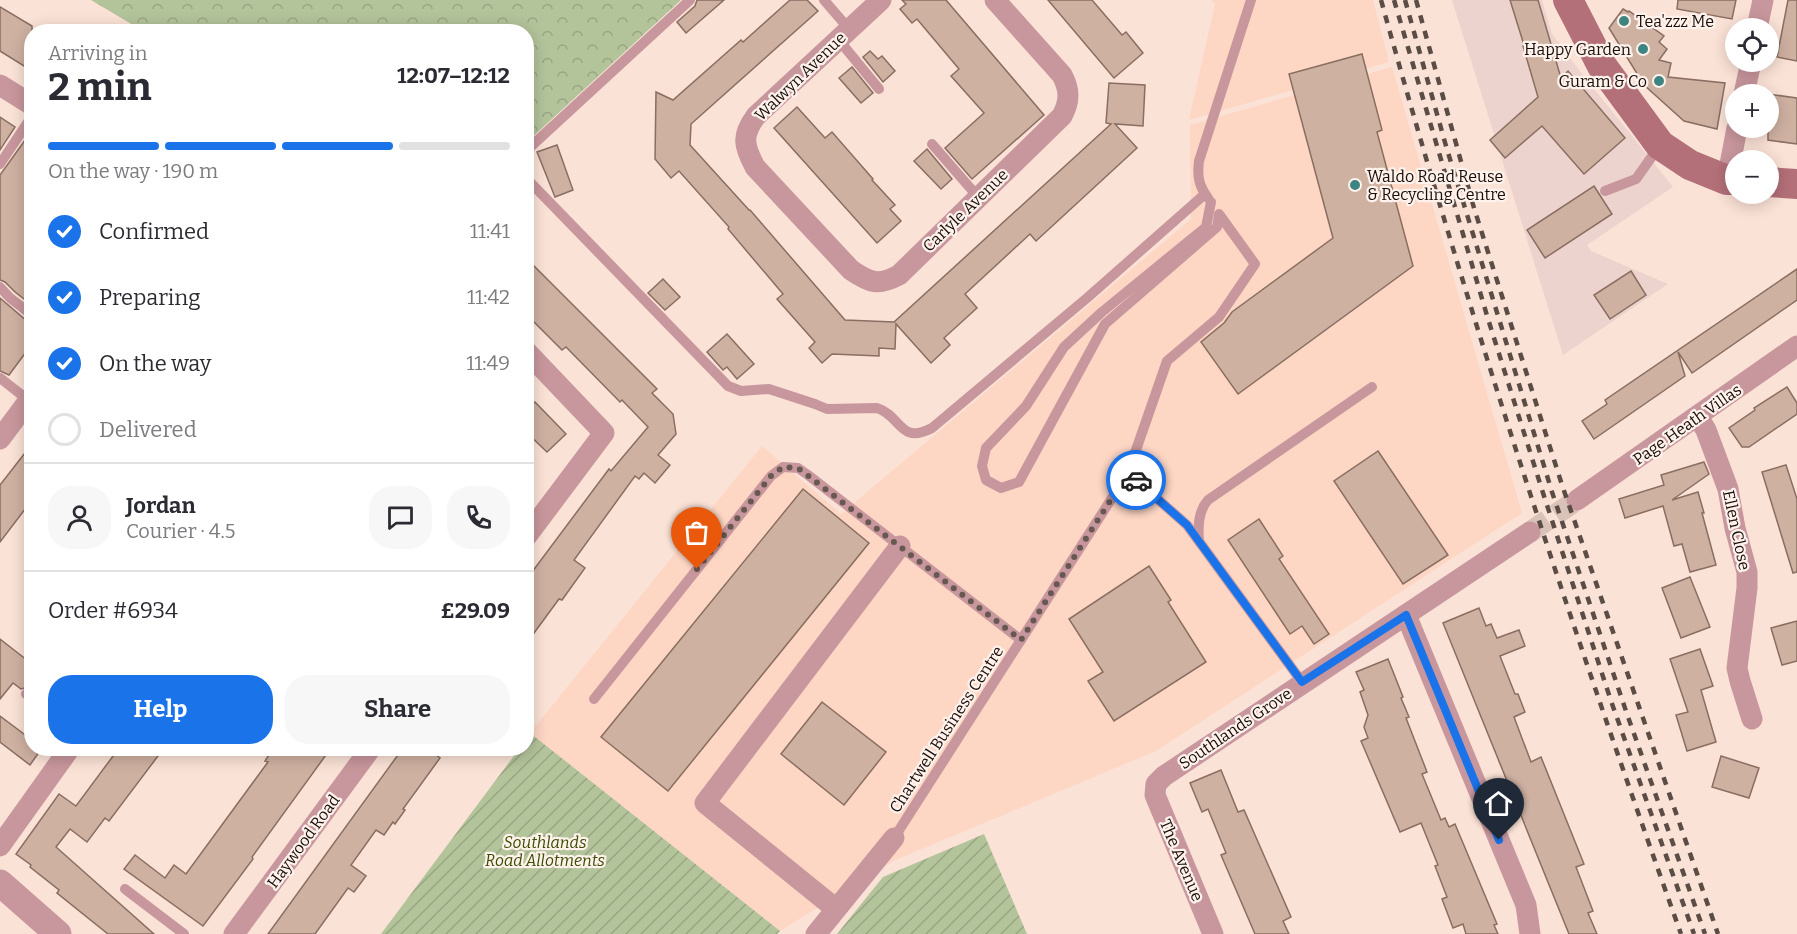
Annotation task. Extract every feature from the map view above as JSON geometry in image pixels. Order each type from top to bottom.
[{"type":"main road","points":[[1568,0],[1602,66],[1660,145],[1690,165],[1725,178]]},
{"type":"main road","points":[[1779,183],[1797,184]]},
{"type":"street","name":"Walwyn Avenue","points":[[851,270],[755,167],[749,155],[745,136],[756,116],[881,0]]},
{"type":"street","name":"Carlyle Avenue","points":[[851,270],[866,280],[876,283],[888,281],[899,275],[1062,116],[1067,107],[1069,96],[1067,84],[1062,75],[995,0]]},
{"type":"street","points":[[1759,18],[1763,0]]},
{"type":"street","points":[[0,86],[24,100]]},
{"type":"street","name":"Page Heath Villas","points":[[1577,500],[1797,346]]},
{"type":"street","points":[[534,359],[604,433],[534,526]]},
{"type":"street","points":[[0,439],[24,406]]},
{"type":"street","name":"Ellen Close","points":[[1698,417],[1706,430],[1728,489],[1747,572],[1737,668],[1752,719]]},
{"type":"street","points":[[1530,532],[1406,615],[1526,905],[1530,934]]},
{"type":"street","points":[[836,909],[705,803],[900,546]]},
{"type":"street","name":"Southlands Grove","points":[[1156,784],[1164,776],[1302,682],[1406,615]]},
{"type":"street","points":[[0,846],[64,756]]},
{"type":"street","name":"Haywood Road","points":[[234,934],[365,756]]},
{"type":"street","name":"The Avenue","points":[[1156,784],[1155,795],[1213,934]]},
{"type":"street","points":[[816,934],[894,838]]},
{"type":"street","points":[[0,883],[58,934]]},
{"type":"lane","points":[[534,144],[690,0]]},
{"type":"lane","points":[[824,0],[879,88]]},
{"type":"lane","points":[[1208,198],[1206,227],[1102,312],[1064,347],[1026,406],[986,448],[982,466],[986,480],[1001,488],[1019,482],[1105,324],[1217,227],[1219,215],[1208,198],[1201,190],[1197,175],[1199,161],[1251,0]]},
{"type":"lane","points":[[0,164],[24,128]]},
{"type":"lane","points":[[932,144],[978,197]]},
{"type":"lane","points":[[1605,191],[1636,179],[1660,145]]},
{"type":"lane","points":[[534,185],[728,386],[741,392],[769,389],[827,409],[877,408],[883,410],[910,433],[918,434],[932,428],[1208,198]]},
{"type":"lane","name":"Chartwell Business Centre","points":[[894,838],[1128,473],[1167,361],[1219,317],[1255,264],[1219,215]]},
{"type":"lane","points":[[0,287],[24,309]]},
{"type":"lane","points":[[0,378],[24,394]]},
{"type":"lane","points":[[1200,542],[1198,527],[1202,506],[1208,500],[1372,387]]},
{"type":"lane","points":[[594,699],[771,476],[783,467],[798,468],[1021,640]]},
{"type":"lane","points":[[1128,473],[1187,525],[1302,682]]},
{"type":"lane","points":[[125,889],[184,934]]},
{"type":"shaded area","points":[[1211,0],[1373,0],[1389,62],[1189,120],[1215,4]]},
{"type":"shaded area","points":[[1452,0],[1542,0],[1552,34],[1673,187],[1587,245],[1591,251],[1668,284],[1563,355]]},
{"type":"shaded area","points":[[1392,67],[1522,513],[1156,751],[893,861],[780,931],[534,736],[534,728],[762,446],[841,514],[1191,219],[1190,125]]},
{"type":"green space","points":[[91,0],[681,0],[534,136],[534,24],[131,24]]},
{"type":"green space","name":"Southlands Road Allotments","points":[[534,736],[780,931],[777,934],[381,934],[514,756],[534,756]]},
{"type":"green space","points":[[984,834],[1027,934],[837,934],[883,877]]},
{"type":"building","points":[[697,0],[724,0],[686,33],[677,22],[695,6]]},
{"type":"building","points":[[790,0],[807,0],[818,11],[691,124],[690,145],[750,210],[845,320],[894,322],[1111,124],[1106,123],[1109,83],[1145,85],[1143,126],[1115,124],[1137,148],[1036,241],[1030,234],[965,294],[977,308],[944,338],[950,345],[931,363],[896,324],[895,349],[879,348],[879,356],[832,354],[822,363],[809,348],[815,342],[777,299],[783,294],[728,229],[729,227],[679,171],[671,178],[655,159],[656,92],[673,100]]},
{"type":"building","points":[[902,0],[946,0],[1044,115],[972,179],[945,148],[984,113],[951,76],[959,69],[917,19],[912,23],[900,9],[906,4]]},
{"type":"building","points":[[1048,0],[1092,0],[1122,35],[1126,32],[1143,53],[1114,78]]},
{"type":"building","points":[[1510,0],[1538,0],[1561,78],[1568,71],[1625,138],[1584,174],[1542,126],[1505,158],[1490,140],[1538,97]]},
{"type":"building","points":[[1678,0],[1736,0],[1732,18],[1677,9]]},
{"type":"building","points":[[1788,0],[1797,0],[1797,61],[1779,57]]},
{"type":"building","points":[[0,7],[29,24],[24,24],[24,66],[0,51]]},
{"type":"building","points":[[1623,9],[1664,36],[1659,42],[1667,49],[1659,60],[1671,63],[1668,77],[1725,83],[1717,129],[1684,121],[1644,85],[1609,28]]},
{"type":"building","points":[[870,51],[878,59],[882,56],[895,71],[883,82],[863,57]]},
{"type":"building","name":"Waldo Road Reuse & Recycling Centre","points":[[1362,54],[1382,130],[1377,132],[1413,266],[1238,394],[1201,342],[1224,323],[1232,312],[1333,238],[1289,74]]},
{"type":"building","points":[[852,67],[873,93],[861,103],[839,78]]},
{"type":"building","points":[[1779,96],[1797,98],[1797,144],[1768,140],[1768,138],[1779,138]]},
{"type":"building","points":[[797,107],[825,138],[832,132],[895,205],[890,209],[901,221],[877,243],[774,128]]},
{"type":"building","points":[[0,117],[15,127],[0,150]]},
{"type":"building","points":[[24,142],[24,299],[0,280],[0,175]]},
{"type":"building","points":[[557,145],[573,190],[555,197],[537,152]]},
{"type":"building","points":[[927,149],[952,179],[941,189],[914,161]]},
{"type":"building","points":[[1594,186],[1612,214],[1545,258],[1527,230]]},
{"type":"building","points":[[534,266],[657,389],[652,393],[673,414],[676,434],[658,455],[670,465],[655,483],[644,473],[639,479],[635,476],[574,560],[585,568],[534,633],[534,569],[609,469],[611,471],[648,427],[566,347],[562,350],[534,322]]},
{"type":"building","points":[[1797,269],[1797,300],[1692,373],[1678,352],[1685,376],[1594,439],[1582,421],[1607,404],[1605,400]]},
{"type":"building","points":[[1631,271],[1646,295],[1610,319],[1594,295]]},
{"type":"building","points":[[663,279],[680,297],[665,310],[648,293]]},
{"type":"building","points":[[0,298],[24,318],[24,355],[9,375],[0,371]]},
{"type":"building","points":[[727,334],[754,364],[737,379],[727,367],[723,370],[707,352]]},
{"type":"building","points":[[1787,387],[1797,403],[1797,414],[1749,447],[1742,447],[1729,428],[1755,410],[1754,408]]},
{"type":"building","points":[[534,403],[566,434],[547,452],[534,440]]},
{"type":"building","points":[[1378,451],[1448,555],[1403,584],[1334,481]]},
{"type":"building","points":[[24,454],[24,510],[0,542],[0,485]]},
{"type":"building","points":[[1704,462],[1709,474],[1672,500],[1698,492],[1704,513],[1702,513],[1716,565],[1690,572],[1682,544],[1674,546],[1663,506],[1625,518],[1619,499],[1664,485],[1661,475]]},
{"type":"building","points":[[1786,465],[1797,499],[1797,572],[1793,573],[1762,472]]},
{"type":"building","points":[[803,489],[869,543],[668,791],[601,737]]},
{"type":"building","points":[[1259,519],[1283,556],[1279,559],[1329,634],[1314,644],[1302,626],[1290,634],[1228,540]]},
{"type":"building","points":[[1149,566],[1171,600],[1168,602],[1206,662],[1114,721],[1088,681],[1103,672],[1069,619]]},
{"type":"building","points":[[1690,577],[1710,627],[1681,638],[1662,588]]},
{"type":"building","points":[[1479,608],[1486,626],[1491,624],[1497,638],[1519,630],[1525,646],[1500,656],[1525,712],[1514,717],[1531,762],[1541,757],[1584,864],[1576,867],[1593,911],[1588,913],[1597,934],[1569,934],[1443,623]]},
{"type":"building","points":[[1797,621],[1797,661],[1782,665],[1771,628]]},
{"type":"building","points":[[0,639],[24,658],[24,688],[21,689],[13,683],[0,699]]},
{"type":"building","points":[[1700,649],[1713,686],[1701,690],[1716,742],[1687,751],[1676,715],[1688,712],[1670,659]]},
{"type":"building","points":[[1388,659],[1403,697],[1401,698],[1409,717],[1406,718],[1427,772],[1422,774],[1441,820],[1445,818],[1449,827],[1455,824],[1497,924],[1494,925],[1498,934],[1466,934],[1463,924],[1453,928],[1442,899],[1447,897],[1435,866],[1438,865],[1421,823],[1400,832],[1361,741],[1368,738],[1364,727],[1368,715],[1360,692],[1364,690],[1356,672]]},
{"type":"building","points":[[822,702],[886,752],[844,805],[781,754]]},
{"type":"building","points":[[0,716],[24,734],[24,756],[36,756],[30,765],[0,742]]},
{"type":"building","points":[[113,756],[158,756],[109,821],[105,818],[87,842],[70,829],[56,847],[154,934],[108,934],[57,893],[59,890],[16,854],[59,794],[76,806]]},
{"type":"building","points":[[268,756],[325,756],[203,926],[124,869],[135,855],[165,878],[174,865],[186,874],[268,762],[265,761]]},
{"type":"building","points":[[397,756],[437,756],[440,758],[403,809],[405,810],[395,824],[393,822],[384,835],[376,830],[351,865],[366,876],[354,892],[348,888],[315,934],[268,934]]},
{"type":"building","points":[[1721,756],[1759,768],[1749,798],[1712,787]]},
{"type":"building","points":[[1221,770],[1238,812],[1244,810],[1291,917],[1283,921],[1289,934],[1255,934],[1221,855],[1226,853],[1208,809],[1202,812],[1190,783]]},
{"type":"tunnel","points":[[1530,532],[1577,500]]},
{"type":"railway","points":[[1381,0],[1449,236],[1522,470],[1681,934]]},
{"type":"railway","points":[[1394,0],[1488,319],[1544,496],[1611,701],[1694,934]]},
{"type":"railway","points":[[1405,0],[1446,146],[1552,492],[1705,934]]},
{"type":"railway","points":[[1416,0],[1474,208],[1562,485],[1718,934]]},
{"type":"way so far","points":[[697,569],[771,476],[783,467],[798,468],[1021,640],[1128,473],[1136,480]]},
{"type":"place","name":"Tea'zzz Me","points":[[1624,21]]},
{"type":"place","name":"Happy Garden","points":[[1643,49]]},
{"type":"place","name":"Guram & Co","points":[[1659,81]]},
{"type":"place","name":"Waldo Road Reuse & Recycling Centre","points":[[1355,185]]},
{"type":"route","points":[[1136,480],[1187,525],[1302,682],[1406,615],[1499,840]]}]
